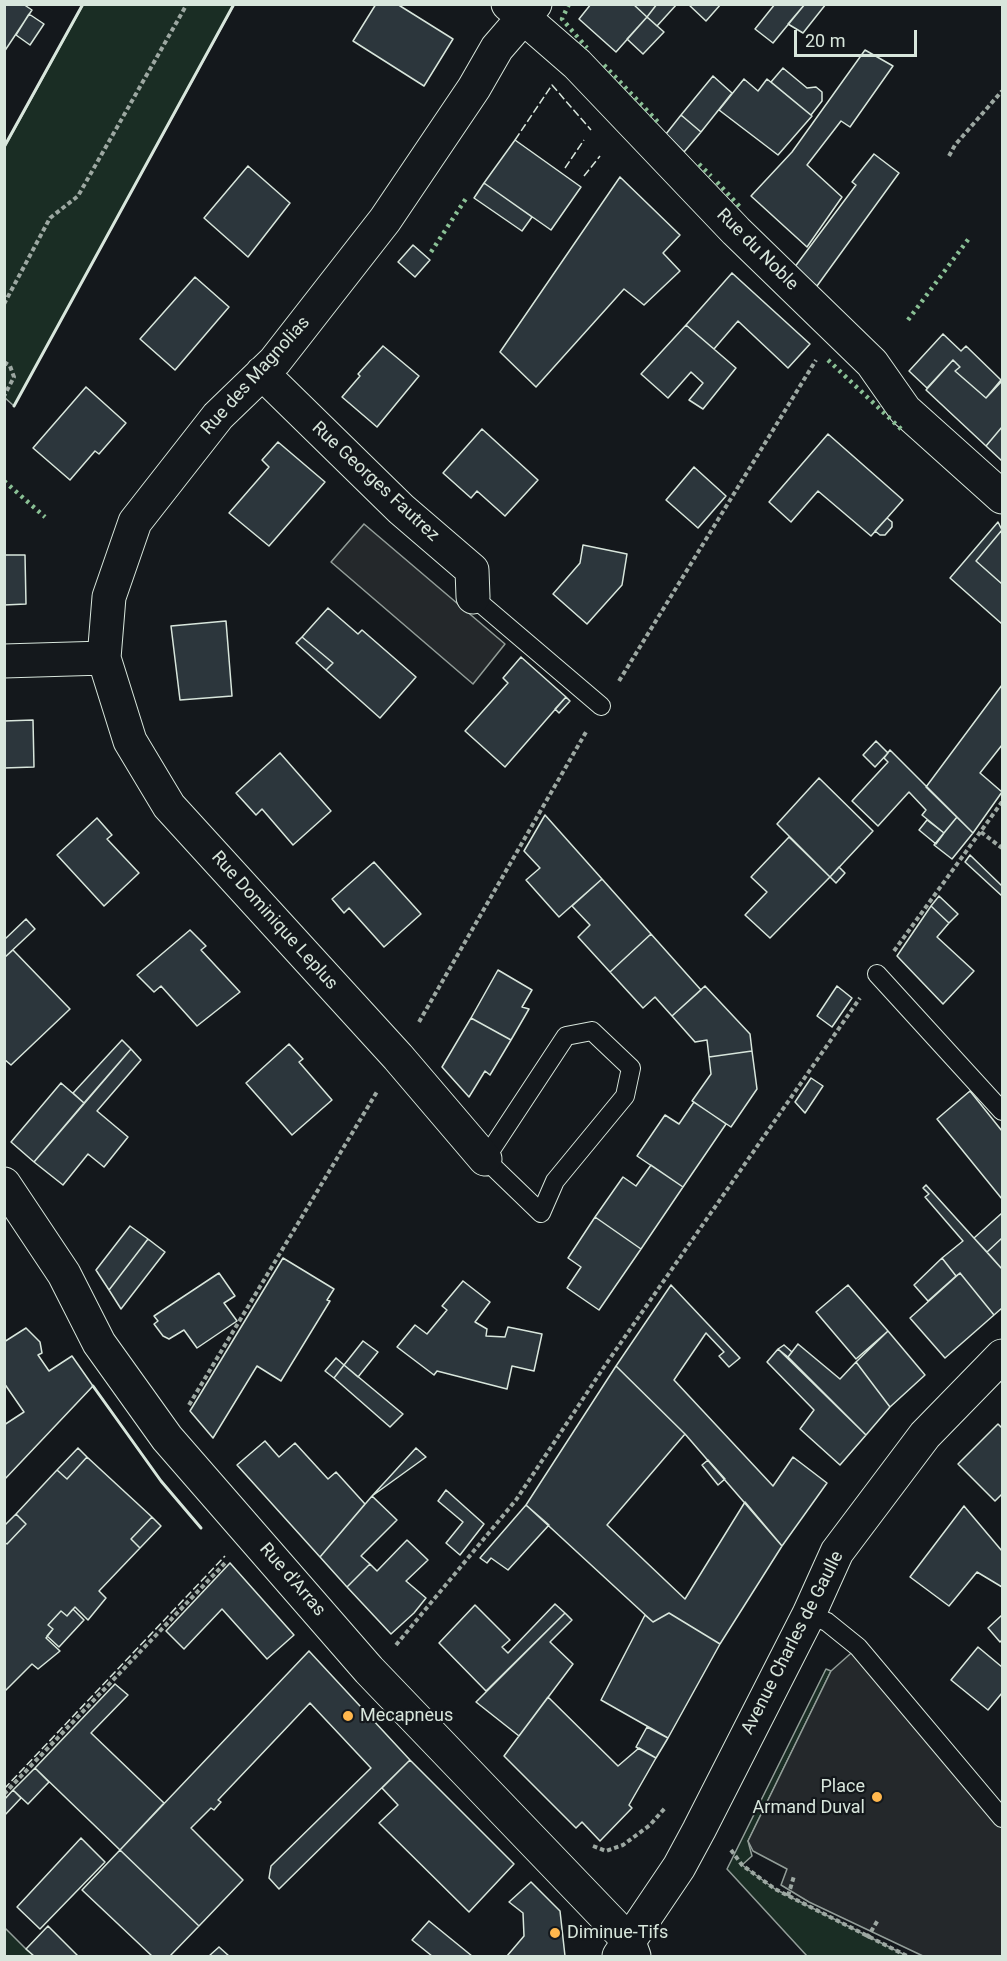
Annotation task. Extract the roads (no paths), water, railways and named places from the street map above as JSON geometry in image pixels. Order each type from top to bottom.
[{"type":"street","name":"Rue du Noble","points":[[522,9],[736,231],[872,363],[905,410],[1002,496]]},
{"type":"street","name":"Rue des Magnolias","points":[[104,658],[109,597],[135,522],[218,416],[275,361],[385,220],[474,88],[522,9]]},
{"type":"street","name":"Rue Georges Fautrez","points":[[262,373],[401,509],[472,570],[473,597]]},
{"type":"street","points":[[4,661],[104,658]]},
{"type":"street","name":"Rue Dominique Leplus","points":[[104,658],[130,741],[170,806],[398,1057],[485,1159]]},
{"type":"street","name":"Rue d'Arras","points":[[4,1184],[64,1274],[99,1343],[167,1438],[369,1670],[561,1868],[627,1951]]},
{"type":"street","name":"Avenue Charles de Gaulle","points":[[627,1951],[699,1830],[809,1614],[837,1552],[925,1435],[1002,1356]]},
{"type":"lane","points":[[473,597],[601,706]]},
{"type":"lane","points":[[877,974],[1002,1111]]},
{"type":"lane","points":[[592,1031],[631,1068],[625,1096],[555,1181],[541,1213],[485,1159],[566,1036],[592,1031]]},
{"type":"lane","points":[[809,1614],[827,1622],[858,1647],[1002,1818]]},
{"type":"place","name":"Mecapneus","points":[[348,1716]]},
{"type":"place","name":"Place Armand Duval","points":[[877,1797]]},
{"type":"place","name":"Diminue-Tifs","points":[[555,1933]]}]
